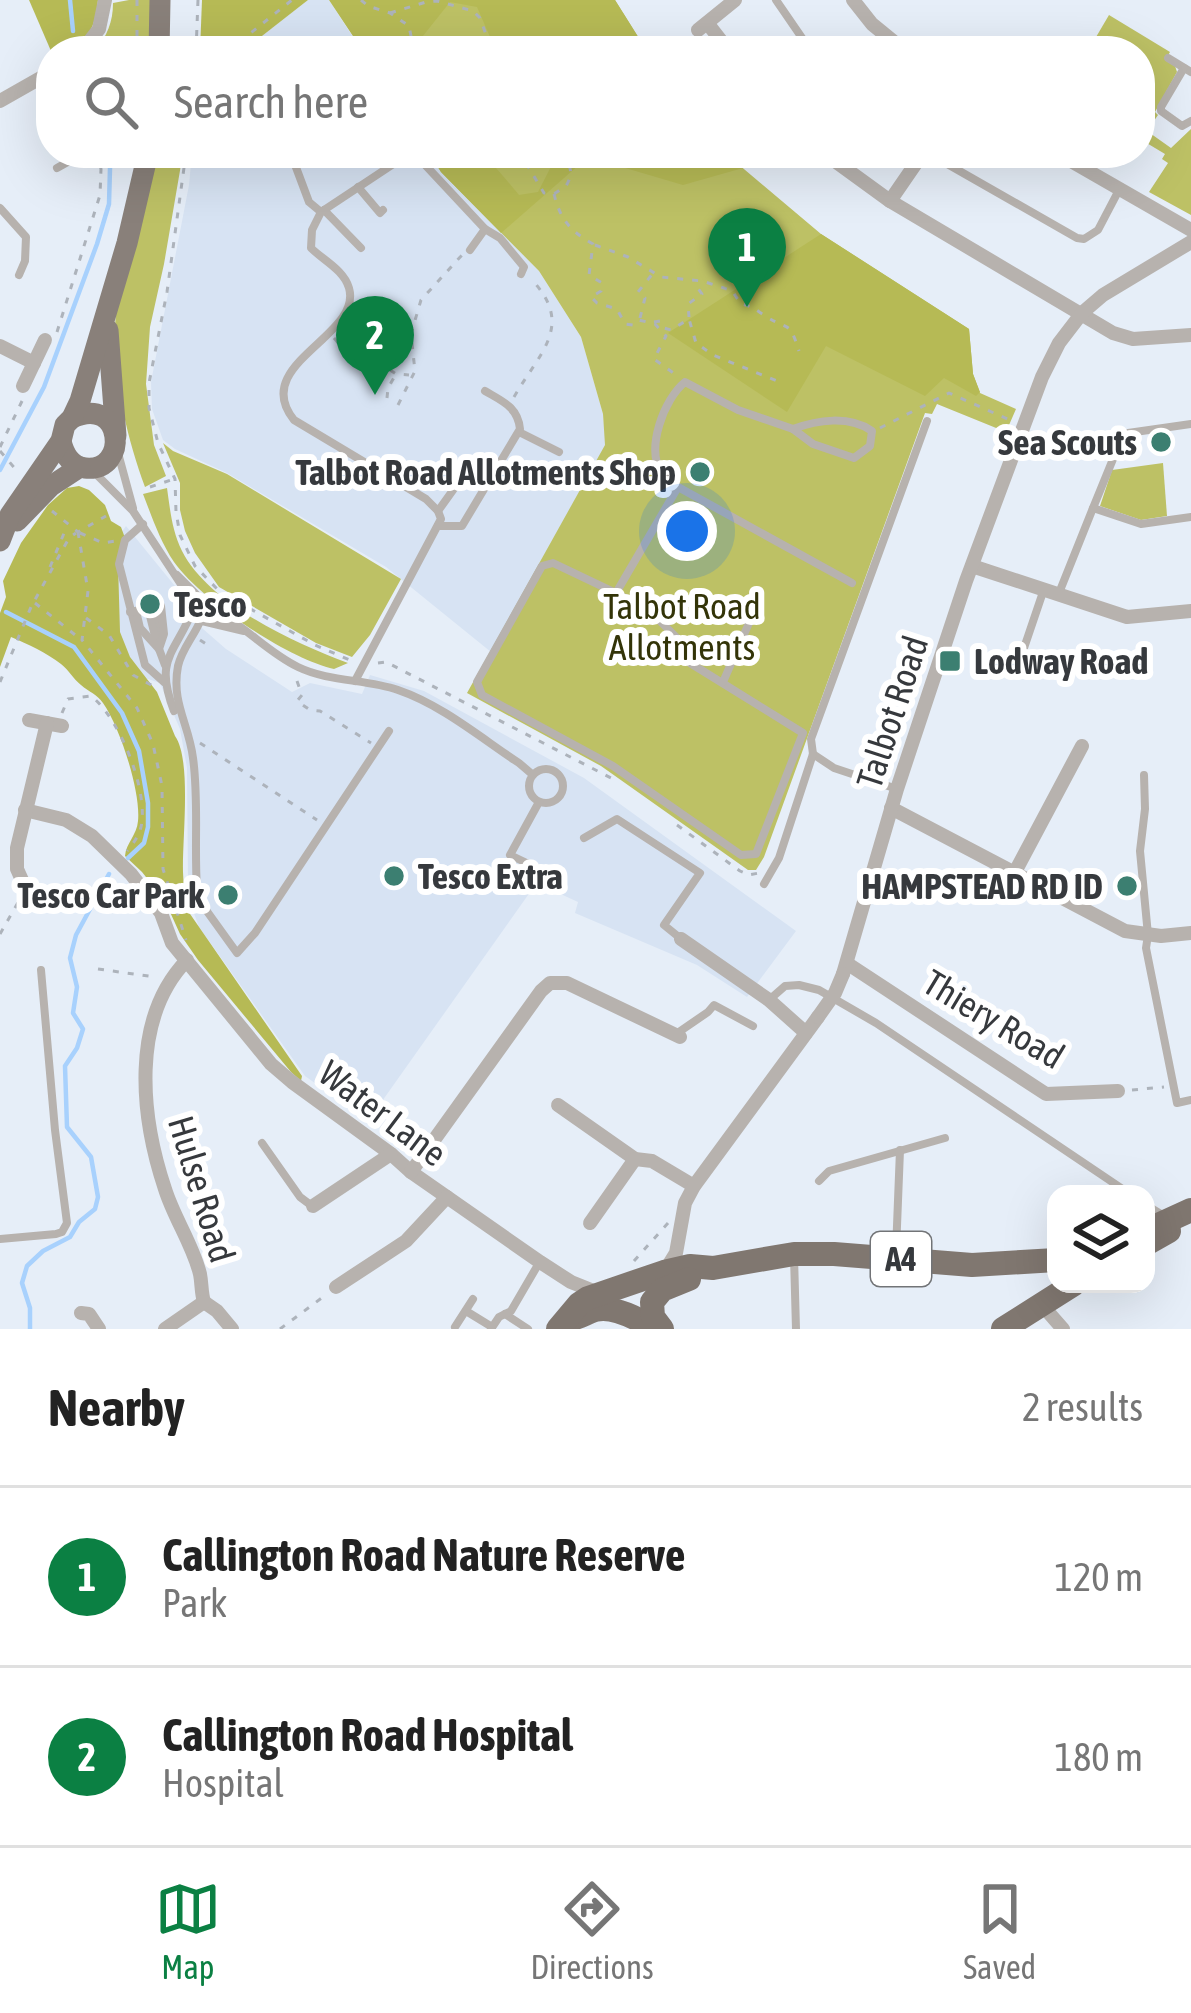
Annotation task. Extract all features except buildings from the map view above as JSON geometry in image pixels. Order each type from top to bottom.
[{"type":"highway","points":[[1164,1227],[1191,1210]]},
{"type":"highway","name":"A4","points":[[659,1329],[651,1311],[656,1295],[713,1268],[834,1253],[972,1265],[1047,1261]]},
{"type":"highway","points":[[1008,1265],[1041,1275],[1047,1295],[1042,1305]]},
{"type":"highway","name":"A4","points":[[562,1324],[592,1295],[690,1266],[713,1268]]},
{"type":"highway","points":[[1003,1329],[1061,1293]]},
{"type":"highway","name":"A4","points":[[592,1295],[659,1329]]},
{"type":"main road","points":[[159,36],[160,0]]},
{"type":"main road","points":[[85,468],[66,456],[62,432],[87,380],[144,168]]},
{"type":"main road","points":[[0,544],[51,486],[109,459],[116,441],[108,340],[110,299]]},
{"type":"main road","points":[[72,418],[88,412],[100,415],[108,421],[116,441]]},
{"type":"main road","points":[[0,544],[10,515],[61,441]]},
{"type":"street","points":[[94,36],[105,0]]},
{"type":"street","points":[[713,36],[703,27],[735,0]]},
{"type":"street","points":[[854,0],[887,36]]},
{"type":"street","points":[[0,101],[36,81]]},
{"type":"street","points":[[845,168],[890,201],[1113,333],[1133,339],[1191,335]]},
{"type":"street","points":[[890,201],[915,168]]},
{"type":"street","points":[[1084,168],[1191,230]]},
{"type":"street","name":"Talbot Road","points":[[664,1272],[672,1263],[685,1203],[694,1186],[818,1017],[846,969],[891,808],[972,566],[1059,343],[1103,295],[1191,242]]},
{"type":"street","points":[[23,386],[48,342]]},
{"type":"street","points":[[0,346],[34,363]]},
{"type":"street","points":[[972,566],[1127,616],[1191,611]]},
{"type":"street","points":[[26,889],[17,869],[17,848],[25,810],[56,725],[29,720]]},
{"type":"street","points":[[1015,872],[1082,746]]},
{"type":"street","points":[[891,808],[1125,931],[1191,933]]},
{"type":"street","name":"Water Lane","points":[[25,810],[66,820],[117,860],[161,913],[172,943],[271,1064],[292,1082],[447,1198],[592,1295]]},
{"type":"street","points":[[681,939],[769,1000],[806,1033]]},
{"type":"street","name":"Hulse Road","points":[[187,960],[169,979],[150,1032],[146,1109],[164,1187],[201,1277],[204,1302]]},
{"type":"street","name":"Thiery Road","points":[[846,969],[1046,1094],[1118,1091]]},
{"type":"street","points":[[411,1172],[550,983],[567,983],[677,1036]]},
{"type":"street","points":[[558,1105],[635,1159],[652,1161],[694,1186]]},
{"type":"street","points":[[314,1206],[391,1154]]},
{"type":"street","points":[[590,1222],[635,1159]]},
{"type":"street","points":[[336,1287],[406,1241],[447,1198]]},
{"type":"street","points":[[681,1231],[691,1250],[713,1268]]},
{"type":"street","points":[[165,1329],[204,1302],[232,1329]]},
{"type":"street","points":[[1042,1305],[1063,1329]]},
{"type":"street","points":[[81,1312],[89,1314],[99,1329]]},
{"type":"lane","points":[[776,0],[801,36]]},
{"type":"lane","points":[[1168,58],[1188,70],[1161,111],[1182,126],[1191,121]]},
{"type":"lane","points":[[298,168],[309,202],[361,248]]},
{"type":"lane","points":[[355,681],[440,519],[426,499],[294,420],[283,391],[298,363],[330,332],[350,302],[347,283],[310,248],[312,230],[322,211],[388,168]]},
{"type":"lane","points":[[426,168],[485,229],[500,238],[524,267],[521,272]]},
{"type":"lane","points":[[953,168],[1077,238],[1093,236],[1120,188]]},
{"type":"lane","points":[[358,187],[380,213],[383,210]]},
{"type":"lane","points":[[0,208],[26,237],[19,275]]},
{"type":"lane","points":[[470,250],[485,229]]},
{"type":"lane","points":[[793,429],[814,422],[862,424],[872,430],[870,446],[854,458],[813,444],[793,429],[738,410],[685,382],[677,388],[655,437],[654,451],[662,475],[678,487],[852,583]]},
{"type":"lane","points":[[438,526],[462,526],[519,432],[519,419],[510,405],[485,391]]},
{"type":"lane","points":[[897,789],[834,768],[812,754],[806,738],[803,733],[689,663],[679,640],[653,614],[553,563],[542,566],[477,682],[482,695],[613,766],[741,855],[757,854],[806,738],[927,422]]},
{"type":"lane","points":[[1024,648],[1056,592],[1122,437],[1191,424]]},
{"type":"lane","points":[[519,432],[559,452]]},
{"type":"lane","points":[[116,441],[133,511]]},
{"type":"lane","points":[[438,511],[476,458]]},
{"type":"lane","points":[[85,468],[133,511],[190,598],[193,610],[165,665],[162,684]]},
{"type":"lane","points":[[616,593],[678,487]]},
{"type":"lane","points":[[1093,508],[1141,524],[1191,517]]},
{"type":"lane","points":[[142,524],[125,540],[118,564],[165,665]]},
{"type":"lane","points":[[837,574],[843,562]]},
{"type":"lane","points":[[177,575],[204,607],[202,621],[178,666],[176,693],[193,752],[196,889],[237,953],[389,731]]},
{"type":"lane","points":[[142,610],[161,606],[164,634],[159,649]]},
{"type":"lane","points":[[187,624],[204,607],[236,621],[301,668],[416,698],[533,775]]},
{"type":"lane","points":[[142,610],[145,665],[180,715]]},
{"type":"lane","points":[[723,682],[752,614]]},
{"type":"lane","points":[[202,621],[245,631]]},
{"type":"lane","points":[[165,665],[183,652]]},
{"type":"lane","points":[[764,884],[778,857],[812,754]]},
{"type":"lane","points":[[547,769],[561,779],[562,789],[551,802],[539,802],[529,785],[533,775],[547,769]]},
{"type":"lane","points":[[1144,775],[1140,851],[1147,948],[1177,1102],[1191,1100]]},
{"type":"lane","points":[[539,802],[510,855],[562,880]]},
{"type":"lane","points":[[584,838],[617,819],[700,873],[664,925],[681,939]]},
{"type":"lane","points":[[0,1239],[56,1234],[67,1223],[41,970]]},
{"type":"lane","points":[[769,1000],[785,986],[819,990],[876,1023],[1117,1185]]},
{"type":"lane","points":[[677,1036],[714,1005],[753,1026]]},
{"type":"lane","points":[[819,1181],[829,1171],[945,1138]]},
{"type":"lane","points":[[262,1143],[300,1196],[314,1206]]},
{"type":"lane","points":[[896,1259],[900,1150]]},
{"type":"lane","points":[[794,1255],[796,1329]]},
{"type":"lane","points":[[466,1311],[491,1328],[511,1311],[540,1262]]},
{"type":"lane","points":[[455,1328],[473,1300]]},
{"type":"lane","points":[[505,1314],[528,1329]]},
{"type":"path","points":[[137,0],[137,36]]},
{"type":"path","points":[[197,36],[198,0]]},
{"type":"path","points":[[247,36],[292,0]]},
{"type":"path","points":[[361,0],[409,26],[411,36]]},
{"type":"path","points":[[390,13],[437,2],[473,11],[487,36]]},
{"type":"path","points":[[48,342],[57,331],[100,195],[101,168]]},
{"type":"path","points":[[150,488],[175,479],[158,443],[148,383],[184,168]]},
{"type":"path","points":[[529,168],[544,193],[554,194],[566,186],[571,168]]},
{"type":"path","points":[[554,194],[567,226],[593,244],[670,279],[696,280],[733,292],[741,304],[784,322],[794,333],[799,351]]},
{"type":"path","points":[[593,244],[589,275],[602,283],[601,291],[591,297],[617,309],[626,324],[639,320],[645,298],[638,292],[654,271]]},
{"type":"path","points":[[398,405],[416,365],[412,326],[421,300],[470,250]]},
{"type":"path","points":[[510,405],[553,327],[554,310],[521,272]]},
{"type":"path","points":[[696,280],[702,294],[688,304],[696,343],[712,355],[777,381]]},
{"type":"path","points":[[330,332],[365,371],[389,369],[395,363],[400,345],[396,331],[374,318],[346,312]]},
{"type":"path","points":[[652,323],[660,321],[670,330],[689,319]]},
{"type":"path","points":[[639,320],[652,323],[666,336],[654,358],[685,382]]},
{"type":"path","points":[[18,472],[0,450],[40,366],[34,363]]},
{"type":"path","points":[[389,369],[412,377]]},
{"type":"path","points":[[387,398],[396,374]]},
{"type":"path","points":[[872,430],[949,393],[1011,421]]},
{"type":"path","points":[[50,510],[78,532],[103,543],[125,540]]},
{"type":"path","points":[[0,682],[32,604],[69,538],[106,516]]},
{"type":"path","points":[[44,582],[68,524]]},
{"type":"path","points":[[78,532],[88,591],[82,640]]},
{"type":"path","points":[[32,604],[82,640],[137,708],[153,744],[162,786],[164,869],[186,937],[187,960]]},
{"type":"path","points":[[85,617],[109,635],[133,675],[149,685],[162,684]]},
{"type":"path","points":[[199,639],[209,646]]},
{"type":"path","points":[[297,681],[302,695],[297,701],[378,748]]},
{"type":"path","points":[[461,699],[467,693]]},
{"type":"path","points":[[56,725],[68,699],[92,696],[129,753],[142,804],[141,828],[132,847],[117,860]]},
{"type":"path","points":[[187,734],[325,826]]},
{"type":"path","points":[[0,934],[26,889]]},
{"type":"path","points":[[98,969],[169,979]]},
{"type":"path","points":[[1118,1091],[1174,1086]]},
{"type":"path","points":[[592,1295],[685,1203]]},
{"type":"path","points":[[280,1329],[336,1287]]},
{"type":"shaded area","points":[[308,0],[329,0],[352,36],[262,36]]},
{"type":"shaded area","points":[[191,168],[438,168],[539,271],[581,337],[603,414],[606,445],[491,652],[386,567],[163,440],[152,409],[151,382]]},
{"type":"shaded area","points":[[126,526],[188,602],[187,615],[226,649],[292,692],[310,683],[362,694],[370,675],[424,691],[584,778],[796,931],[747,997],[697,965],[575,913],[578,902],[541,885],[533,888],[368,1121],[305,1076],[199,927],[188,881],[187,768],[180,729],[160,683],[133,667],[113,620],[111,547]]},
{"type":"green space","points":[[29,0],[98,0],[86,36],[45,36]]},
{"type":"green space","points":[[153,0],[153,36],[105,36],[113,3]]},
{"type":"green space","points":[[202,0],[308,0],[262,36],[201,36]]},
{"type":"green space","points":[[329,0],[615,0],[638,36],[490,36],[477,7],[450,2],[423,36],[353,36]]},
{"type":"green space","points":[[330,0],[615,0],[638,36],[353,36]]},
{"type":"green space","points":[[1109,15],[1144,36],[1097,36]]},
{"type":"green space","points":[[1155,43],[1170,52],[1165,60],[1177,72],[1155,112]]},
{"type":"green space","points":[[1191,129],[1191,215],[1149,192],[1168,163],[1162,159],[1165,154],[1155,148],[1155,137],[1171,148]]},
{"type":"green space","points":[[149,168],[180,168],[150,327],[146,384],[154,445],[166,476],[145,487],[121,400],[116,311]]},
{"type":"green space","name":"Talbot Road Allotments","points":[[438,168],[743,168],[821,234],[969,329],[973,374],[980,393],[1016,409],[1006,432],[937,404],[932,414],[925,413],[756,870],[748,870],[601,766],[467,693],[605,445],[603,414],[581,337],[539,271]]},
{"type":"green space","points":[[438,168],[496,168],[519,195],[538,192],[550,168],[575,168],[501,233]]},
{"type":"green space","points":[[625,168],[743,168],[683,185]]},
{"type":"green space","points":[[821,234],[969,329],[973,374],[980,392],[976,396],[944,378],[925,396],[826,346],[787,412],[668,333]]},
{"type":"green space","points":[[163,443],[227,474],[401,579],[352,657],[316,643],[219,587],[185,531],[180,483]]},
{"type":"green space","points":[[1163,463],[1167,516],[1141,520],[1100,506],[1112,470]]},
{"type":"green space","points":[[79,486],[105,505],[111,521],[121,527],[125,538],[118,564],[120,632],[130,657],[157,692],[180,747],[188,911],[302,1076],[301,1081],[198,960],[165,901],[125,856],[137,826],[136,794],[122,743],[103,703],[56,660],[11,637],[0,667],[3,581],[21,543],[48,505],[67,488]]},
{"type":"green space","points":[[167,488],[182,551],[212,588],[279,633],[348,663],[334,669],[294,654],[204,594],[174,562],[143,494]]},
{"type":"waterway","points":[[70,0],[73,31]]},
{"type":"waterway","points":[[0,470],[44,387],[97,244],[109,204],[110,168]]},
{"type":"waterway","points":[[6,612],[74,647],[122,713],[139,751],[148,803],[144,843],[128,858]]},
{"type":"waterway","points":[[30,1329],[22,1283],[27,1266],[70,1237],[95,1209],[98,1197],[91,1157],[67,1127],[65,1066],[83,1029],[73,1013],[77,987],[70,958],[76,935],[109,874]]},
{"type":"place","name":"Callington Road Nature Reserve","points":[[747,307]]},
{"type":"place","name":"Callington Road Hospital","points":[[375,395]]},
{"type":"place","name":"Sea Scouts","points":[[1161,442]]},
{"type":"place","name":"Talbot Road Allotments Shop","points":[[700,472]]},
{"type":"place","name":"Tesco","points":[[150,604]]},
{"type":"place","name":"Lodway Road","points":[[950,661]]},
{"type":"place","name":"Tesco Extra","points":[[394,876]]},
{"type":"place","name":"HAMPSTEAD RD ID","points":[[1127,886]]},
{"type":"place","name":"Tesco Car Park","points":[[228,895]]}]
